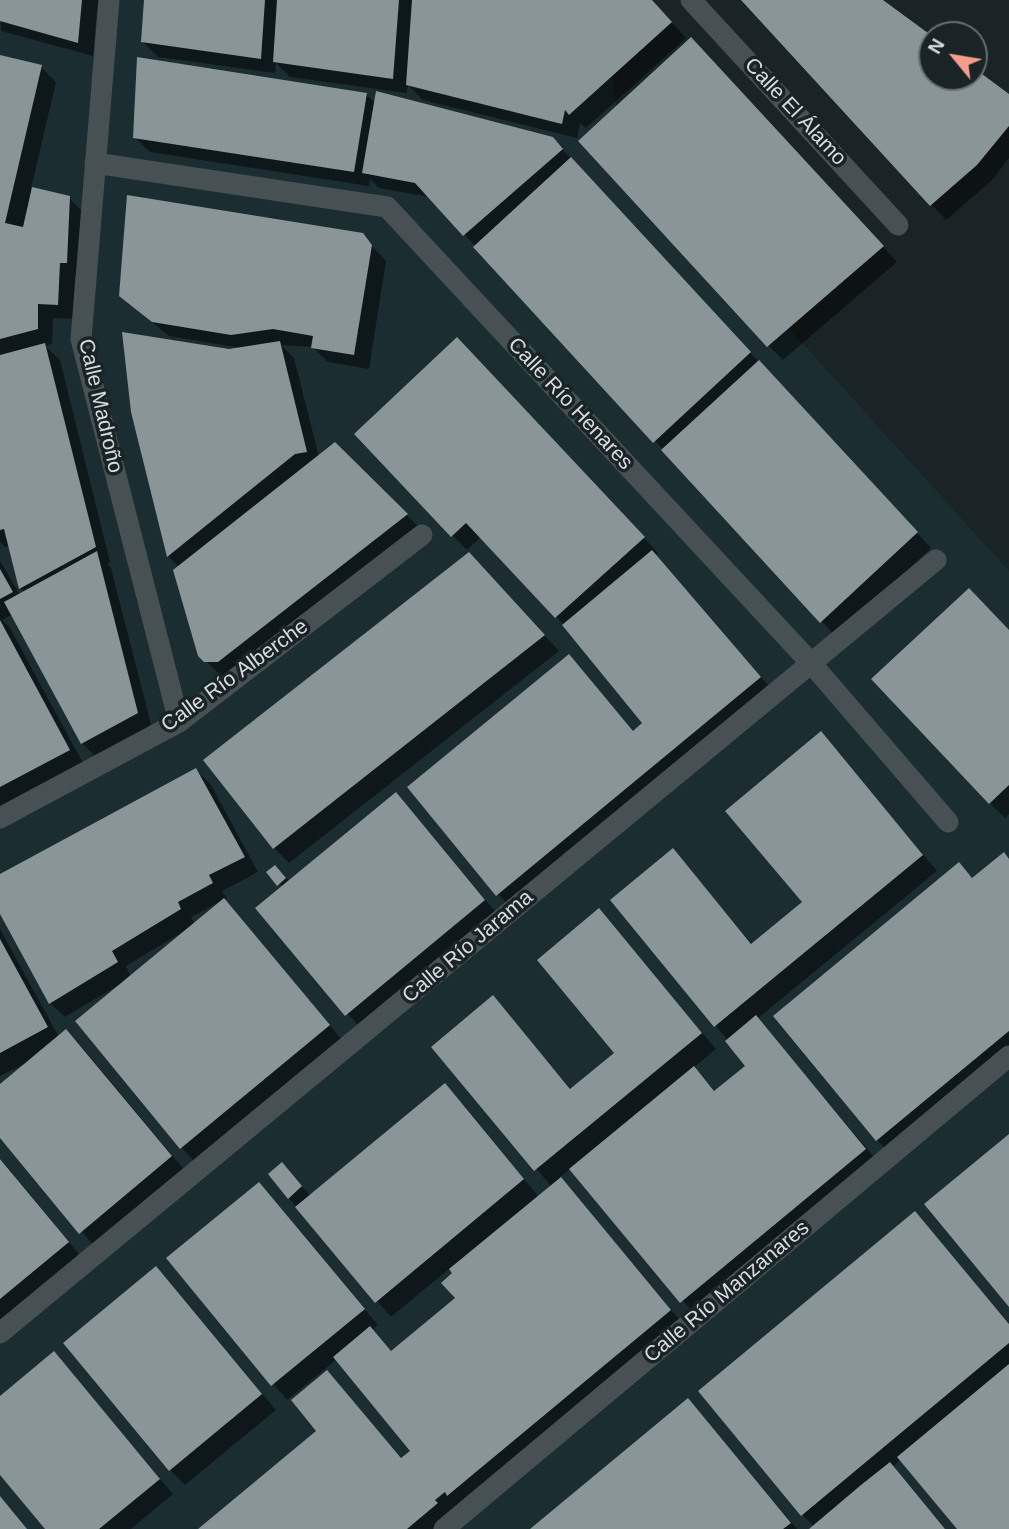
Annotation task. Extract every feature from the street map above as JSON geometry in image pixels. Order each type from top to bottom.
[{"type":"street","name":"Calle Madroño","points":[[109,0],[81,339],[178,722]]},
{"type":"street","name":"Calle El Álamo","points":[[691,0],[898,225]]},
{"type":"street","name":"Calle Río Henares","points":[[95,163],[387,207],[811,663],[948,822]]},
{"type":"street","name":"Calle Río Alberche","points":[[0,818],[178,722],[422,536]]},
{"type":"street","name":"Calle Río Jarama","points":[[0,1334],[936,560]]},
{"type":"street","name":"Calle Río Manzanares","points":[[444,1529],[1009,1056]]},
{"type":"shaded area","points":[[0,0],[599,0],[623,145],[1009,571],[1009,1529],[0,1529]]},
{"type":"building","points":[[0,0],[82,0],[78,43],[0,21]]},
{"type":"building","points":[[144,0],[265,0],[261,59],[141,42]]},
{"type":"building","points":[[277,0],[399,0],[393,79],[273,62]]},
{"type":"building","points":[[412,0],[652,0],[672,22],[569,115],[565,110],[562,124],[406,85]]},
{"type":"building","points":[[741,0],[883,0],[918,26],[918,91],[988,91],[988,78],[1009,94],[1009,126],[977,165],[930,206]]},
{"type":"building","points":[[691,37],[884,246],[767,347],[578,141]]},
{"type":"building","points":[[0,55],[42,65],[5,223],[23,227],[32,187],[70,196],[67,263],[60,263],[58,305],[38,304],[38,329],[0,339]]},
{"type":"building","points":[[137,57],[367,93],[354,172],[133,138]]},
{"type":"building","points":[[376,91],[553,137],[563,149],[463,236],[415,183],[362,173]]},
{"type":"building","points":[[571,157],[751,352],[653,443],[473,247]]},
{"type":"building","points":[[127,195],[363,233],[372,245],[354,355],[311,348],[313,336],[273,329],[231,335],[152,322],[119,296]]},
{"type":"building","points":[[122,332],[229,349],[280,341],[307,452],[295,454],[167,557],[131,412]]},
{"type":"building","points":[[457,337],[645,537],[555,618],[466,523],[451,537],[354,434]]},
{"type":"building","points":[[45,343],[96,547],[19,589],[4,529],[0,530],[0,355]]},
{"type":"building","points":[[759,360],[918,532],[820,623],[661,450]]},
{"type":"building","points":[[335,442],[408,514],[218,662],[204,662],[198,656],[173,570]]},
{"type":"building","points":[[652,550],[761,677],[496,896],[407,787],[569,654],[633,731],[642,723],[562,625]]},
{"type":"building","points":[[97,551],[138,713],[81,744],[4,602]]},
{"type":"building","points":[[469,552],[545,635],[273,849],[203,760]]},
{"type":"building","points":[[0,569],[13,592],[0,599]]},
{"type":"building","points":[[969,588],[1009,630],[1009,785],[989,804],[871,679]]},
{"type":"building","points":[[0,620],[70,750],[0,787]]},
{"type":"building","points":[[821,731],[923,855],[714,1027],[610,900],[673,848],[751,944],[802,902],[725,811]]},
{"type":"building","points":[[196,768],[245,857],[209,875],[213,883],[178,902],[181,909],[112,951],[118,962],[49,1004],[0,914],[0,874]]},
{"type":"building","points":[[396,792],[485,900],[345,1016],[255,908]]},
{"type":"building","points":[[1004,852],[1009,859],[1009,1031],[876,1141],[773,1016],[959,862],[972,878]]},
{"type":"building","points":[[275,865],[286,878],[277,886],[266,872]]},
{"type":"building","points":[[224,898],[330,1025],[180,1149],[75,1021]]},
{"type":"building","points":[[599,908],[702,1033],[534,1171],[431,1047],[493,995],[570,1089],[614,1053],[537,960]]},
{"type":"building","points":[[0,939],[48,1027],[0,1053]]},
{"type":"building","points":[[756,1015],[866,1149],[680,1303],[569,1169],[694,1066],[714,1091],[745,1066],[725,1041]]},
{"type":"building","points":[[66,1029],[172,1156],[79,1234],[0,1138],[0,1084]]},
{"type":"building","points":[[445,1083],[524,1179],[375,1303],[295,1207]]},
{"type":"building","points":[[1009,1134],[1009,1307],[924,1204]]},
{"type":"building","points":[[0,1159],[69,1242],[0,1299]]},
{"type":"building","points":[[282,1162],[302,1186],[288,1199],[268,1174]]},
{"type":"building","points":[[561,1177],[671,1310],[447,1496],[445,1492],[435,1500],[438,1503],[407,1529],[198,1529],[316,1431],[291,1400],[327,1370],[401,1458],[410,1451],[333,1357],[370,1326],[391,1351],[455,1298],[441,1283],[452,1273],[449,1269]]},
{"type":"building","points":[[259,1182],[365,1309],[271,1386],[166,1258]]},
{"type":"building","points":[[915,1211],[1009,1324],[1009,1343],[801,1516],[698,1391]]},
{"type":"building","points":[[156,1266],[262,1394],[169,1471],[63,1343]]},
{"type":"building","points":[[54,1351],[160,1479],[99,1529],[45,1529],[0,1475],[0,1396]]},
{"type":"building","points":[[1009,1364],[1009,1529],[957,1529],[897,1457]]},
{"type":"building","points":[[688,1398],[791,1523],[783,1529],[530,1529]]},
{"type":"building","points":[[890,1462],[945,1529],[809,1529],[861,1485]]},
{"type":"building","points":[[0,1496],[4,1501],[27,1529],[0,1529]]}]
